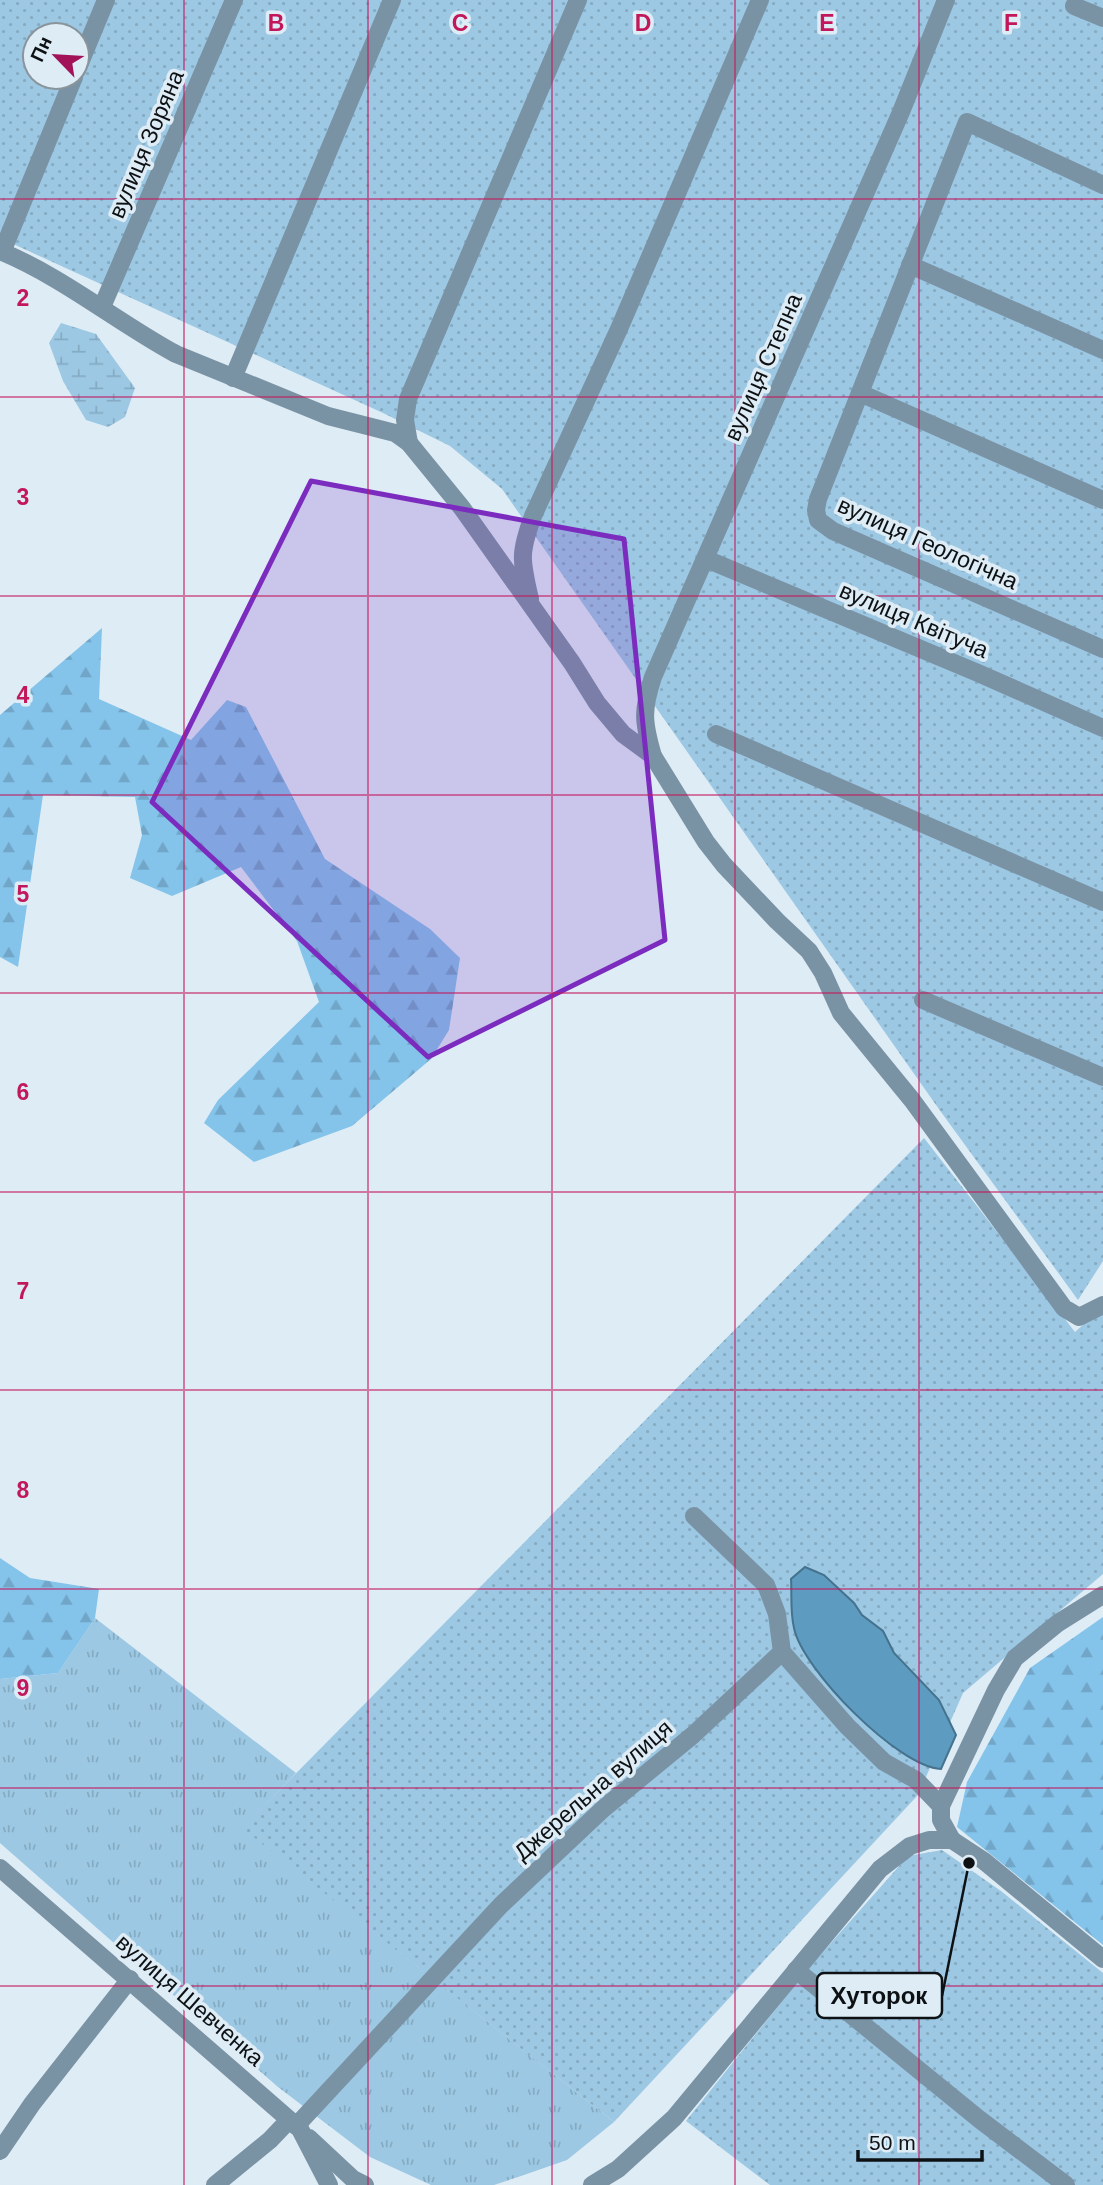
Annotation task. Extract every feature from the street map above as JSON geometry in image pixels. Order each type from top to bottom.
[{"type":"street","points":[[91,36],[106,0]]},
{"type":"street","name":"вулиця Зоряна","points":[[102,307],[234,0]]},
{"type":"street","points":[[233,377],[392,0]]},
{"type":"street","points":[[409,443],[405,420],[408,399],[578,0]]},
{"type":"street","points":[[532,606],[522,544],[619,329],[760,0]]},
{"type":"street","name":"вулиця Степна","points":[[653,756],[643,724],[646,697],[653,677],[901,112],[946,0]]},
{"type":"street","points":[[1074,6],[1103,18]]},
{"type":"street","points":[[68,91],[1,251],[102,307],[153,342],[176,354],[328,416],[395,433],[409,443],[462,508],[597,703],[623,734],[653,756],[706,842],[777,921],[809,951],[823,973],[841,1013],[912,1100],[1065,1308],[1079,1317],[1103,1305]]},
{"type":"street","name":"вулиця Геологічна","points":[[1103,185],[967,122],[818,499],[816,510],[818,520],[833,531],[1103,649]]},
{"type":"street","points":[[910,265],[1103,350]]},
{"type":"street","points":[[860,393],[1103,500]]},
{"type":"street","name":"вулиця Квітуча","points":[[706,559],[1103,728]]},
{"type":"street","points":[[716,734],[1103,902]]},
{"type":"street","points":[[923,1000],[1103,1077]]},
{"type":"street","points":[[694,1516],[766,1586],[777,1614],[782,1652],[847,1726],[884,1762],[916,1780],[941,1805]]},
{"type":"street","points":[[1103,1595],[1058,1623],[1015,1658],[996,1689],[941,1805],[941,1820],[952,1840],[984,1861],[1103,1959]]},
{"type":"street","name":"Джерельна вулиця","points":[[215,2185],[295,2125],[501,1905],[603,1809],[694,1735],[782,1652]]},
{"type":"street","points":[[592,2185],[618,2169],[674,2118],[880,1869],[910,1846],[929,1840],[952,1840]]},
{"type":"street","name":"вулиця Шевченка","points":[[0,1868],[295,2125],[329,2185]]},
{"type":"street","points":[[796,1970],[979,2119],[1066,2185]]},
{"type":"street","points":[[0,2151],[32,2104],[130,1979]]},
{"type":"street","points":[[295,2125],[353,2179],[365,2185]]},
{"type":"highlighted area","points":[[311,481],[624,539],[665,940],[428,1057],[152,802]]},
{"type":"green space","points":[[0,0],[1103,0],[1103,1261],[1078,1300],[941,1112],[502,489],[450,446],[0,238]]},
{"type":"green space","points":[[61,323],[96,334],[135,388],[125,417],[108,427],[86,420],[63,381],[49,343]]},
{"type":"green space","points":[[102,628],[99,699],[191,740],[227,700],[246,707],[325,859],[430,929],[460,958],[449,1030],[431,1059],[352,1126],[254,1162],[204,1123],[218,1100],[319,1002],[297,941],[241,867],[172,896],[130,878],[142,835],[135,797],[43,795],[18,967],[0,957],[0,715]]},
{"type":"green space","points":[[924,1138],[1075,1332],[1103,1307],[1103,1574],[963,1693],[918,1795],[614,2122],[242,1828]]},
{"type":"green space","points":[[0,1558],[30,1578],[99,1589],[95,1618],[58,1673],[0,1679]]},
{"type":"green space","points":[[1103,1617],[1103,1945],[957,1827],[967,1782],[1030,1668]]},
{"type":"green space","points":[[95,1618],[296,1773],[243,1828],[614,2122],[567,2160],[521,2176],[494,2185],[431,2185],[370,2157],[278,2087],[0,1843],[0,1679],[58,1673]]},
{"type":"green space","points":[[942,1850],[1001,1891],[1103,1973],[1103,2185],[770,2185],[686,2121],[807,1970],[908,1856]]},
{"type":"shaded area","points":[[805,1567],[824,1575],[854,1603],[862,1615],[883,1631],[894,1653],[939,1700],[956,1735],[941,1769],[923,1764],[901,1752],[878,1734],[854,1713],[814,1667],[801,1646],[792,1616],[791,1579]]},
{"type":"place","name":"Хуторок","points":[[969,1863]]}]
